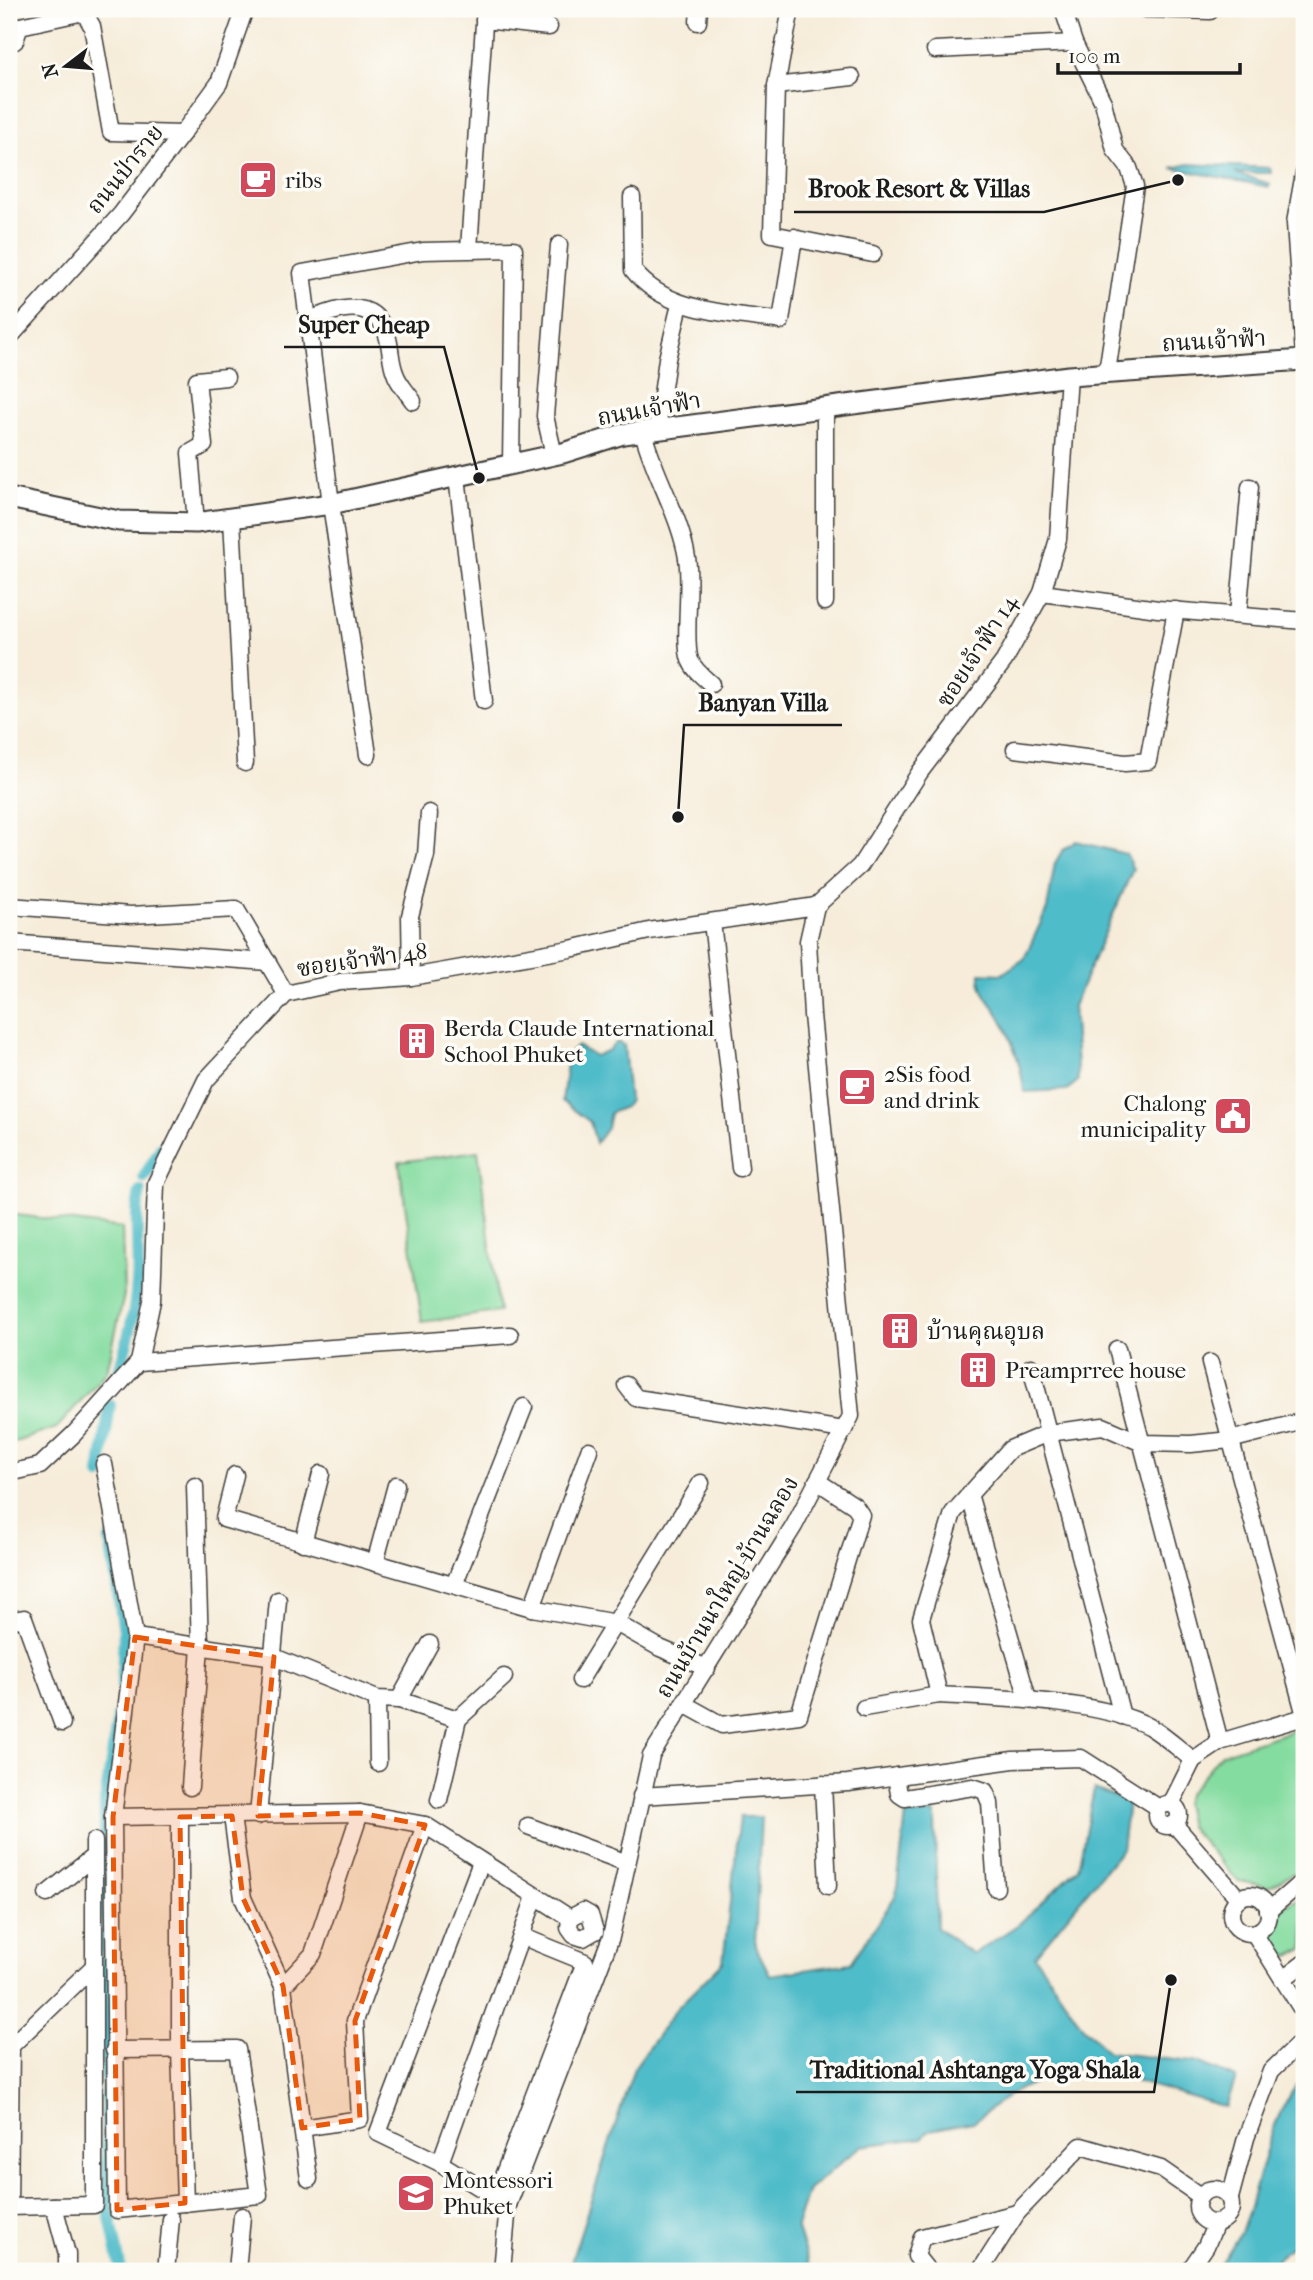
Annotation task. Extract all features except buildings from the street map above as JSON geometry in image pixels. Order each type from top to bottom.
[{"type":"main road","name":"ถนนเจ้าฟ้า","points":[[9,498],[119,521],[196,523],[331,503],[457,477],[650,431],[1069,376],[1304,358]]},
{"type":"street","name":"ถนนป่าราย","points":[[9,338],[121,214],[219,83],[245,9]]},
{"type":"street","points":[[791,9],[776,86],[772,234],[873,254]]},
{"type":"street","points":[[1063,9],[1074,43],[1103,102],[1115,150],[1129,168],[1135,186],[1107,372]]},
{"type":"street","points":[[1145,9],[1210,11]]},
{"type":"street","points":[[15,40],[20,26],[51,22],[84,12],[92,26],[111,132],[182,134]]},
{"type":"street","points":[[469,249],[485,14],[550,27]]},
{"type":"street","points":[[935,50],[1074,43]]},
{"type":"street","points":[[776,86],[852,77]]},
{"type":"street","points":[[1304,173],[1295,223],[1304,358]]},
{"type":"street","points":[[632,197],[633,270],[647,286],[680,304],[781,321],[794,237]]},
{"type":"street","points":[[554,454],[545,416],[559,245]]},
{"type":"street","points":[[368,755],[331,503],[302,273],[423,251],[514,249],[511,463]]},
{"type":"street","points":[[680,304],[650,431],[652,465],[687,554],[690,592],[689,656],[698,672],[711,684]]},
{"type":"street","points":[[307,321],[346,307],[368,312],[380,321],[386,331],[394,373],[413,401]]},
{"type":"street","name":"ซอยเจ้าฟ้า 14","points":[[816,906],[860,866],[920,772],[1004,661],[1042,593],[1058,539],[1069,376]]},
{"type":"street","points":[[196,523],[190,453],[204,445],[197,380],[226,377]]},
{"type":"street","points":[[825,408],[825,602]]},
{"type":"street","points":[[457,477],[484,701]]},
{"type":"street","points":[[1238,615],[1250,487]]},
{"type":"street","points":[[232,519],[245,763]]},
{"type":"street","points":[[1042,593],[1176,610],[1304,621]]},
{"type":"street","points":[[1015,749],[1125,763],[1148,761],[1176,610]]},
{"type":"street","points":[[411,977],[410,916],[426,855],[429,813]]},
{"type":"street","points":[[9,906],[131,915],[236,909],[286,994]]},
{"type":"street","name":"ซอยเจ้าฟ้า 48","points":[[9,1473],[40,1466],[75,1434],[139,1362],[152,1301],[156,1183],[206,1080],[286,994],[340,982],[411,977],[712,922],[816,906]]},
{"type":"street","name":"ถนนบ้านนาใหญ่-บ้านฉลอง","points":[[502,2271],[502,2201],[611,1937],[651,1756],[794,1526],[851,1416],[808,941],[816,906]]},
{"type":"street","points":[[712,922],[740,1168]]},
{"type":"street","points":[[9,943],[268,962]]},
{"type":"street","points":[[139,1362],[510,1335]]},
{"type":"street","points":[[1117,1349],[1220,1742]]},
{"type":"street","points":[[1210,1363],[1304,1714],[1220,1742],[1193,1760],[1158,1820],[1169,1826],[1174,1824],[1238,1898]]},
{"type":"street","points":[[1031,1367],[1122,1716]]},
{"type":"street","points":[[626,1385],[636,1398],[844,1430]]},
{"type":"street","points":[[454,1585],[524,1407]]},
{"type":"street","points":[[939,1695],[921,1619],[953,1513],[1010,1449],[1048,1433],[1102,1426],[1142,1443],[1230,1440],[1304,1421]]},
{"type":"street","points":[[532,1608],[589,1450]]},
{"type":"street","points":[[104,1465],[135,1637],[113,1817],[114,2050],[117,2210],[259,2195],[237,2049],[114,2050]]},
{"type":"street","points":[[303,1543],[321,1474]]},
{"type":"street","points":[[235,1475],[224,1519],[532,1608],[617,1623],[660,1648],[707,1668]]},
{"type":"street","points":[[684,1704],[722,1725],[799,1715],[861,1515],[855,1506],[817,1481]]},
{"type":"street","points":[[580,1680],[701,1483]]},
{"type":"street","points":[[375,1563],[396,1485]]},
{"type":"street","points":[[190,1787],[200,1646],[195,1486]]},
{"type":"street","points":[[969,1494],[1028,1699]]},
{"type":"street","points":[[258,1816],[278,1600]]},
{"type":"street","points":[[9,1620],[24,1618],[62,1723]]},
{"type":"street","points":[[135,1637],[274,1657],[377,1699],[399,1700],[458,1718]]},
{"type":"street","points":[[399,1700],[430,1644]]},
{"type":"street","points":[[439,1800],[458,1718],[504,1676]]},
{"type":"street","points":[[864,1708],[939,1695],[1028,1699],[1122,1716],[1150,1727],[1193,1760]]},
{"type":"street","points":[[377,1699],[378,1763]]},
{"type":"street","points":[[641,1796],[823,1784],[1013,1760],[1081,1758],[1165,1806]]},
{"type":"street","points":[[896,1776],[899,1794],[905,1798],[973,1787],[985,1791],[990,1803],[996,1888]]},
{"type":"street","points":[[823,1784],[828,1886]]},
{"type":"street","points":[[113,1817],[360,1814],[425,1825],[570,1918],[569,1928],[574,1935],[583,1938],[595,1931],[611,1937]]},
{"type":"street","points":[[283,1986],[313,1954],[360,1814]]},
{"type":"street","points":[[232,1816],[243,1898],[283,1986],[309,2179]]},
{"type":"street","points":[[180,1817],[180,2050],[185,2203]]},
{"type":"street","points":[[302,2128],[360,2119],[355,2021],[425,1825]]},
{"type":"street","points":[[527,1826],[627,1863]]},
{"type":"street","points":[[47,1894],[94,1848],[94,1966],[94,2205],[9,2207],[11,2046],[94,1966]]},
{"type":"street","points":[[481,1861],[379,2133],[440,2163],[502,2201],[585,1962],[521,1936]]},
{"type":"street","points":[[1238,1898],[1231,1909],[1233,1923],[1245,1933],[1254,1933],[1266,1925],[1268,1911],[1304,1880]]},
{"type":"street","points":[[1238,1898],[1257,1896],[1268,1911]]},
{"type":"street","points":[[440,2163],[535,1897]]},
{"type":"street","points":[[1254,1933],[1304,2013]]},
{"type":"street","points":[[1283,1979],[1304,1962]]},
{"type":"street","points":[[1189,2271],[1206,2246],[1216,2223],[1229,2215],[1230,2199],[1246,2138],[1271,2071],[1304,2039]]},
{"type":"street","points":[[980,2271],[1017,2213],[1081,2146],[1161,2169],[1200,2196]]},
{"type":"street","points":[[1200,2196],[1216,2188],[1230,2199]]},
{"type":"street","points":[[1200,2196],[1198,2211],[1202,2218],[1216,2223]]},
{"type":"street","points":[[54,2206],[67,2255],[67,2271]]},
{"type":"street","points":[[928,2271],[916,2256],[922,2238],[1017,2213]]},
{"type":"street","points":[[237,2271],[242,2216]]},
{"type":"street","points":[[166,2271],[171,2219]]},
{"type":"highlighted area","points":[[135,1637],[274,1657],[258,1816],[360,1813],[425,1825],[355,2021],[360,2119],[302,2128],[283,1986],[243,1898],[232,1816],[180,1817],[185,2203],[117,2210],[113,1817]]},
{"type":"green space","points":[[478,1151],[499,1312],[422,1322],[399,1162]]},
{"type":"green space","points":[[9,1214],[122,1228],[124,1295],[107,1371],[57,1428],[9,1444]]},
{"type":"green space","points":[[1304,1727],[1304,1868],[1268,1887],[1238,1881],[1189,1827],[1184,1803],[1187,1795],[1221,1754]]},
{"type":"green space","points":[[1304,1896],[1304,1949],[1287,1957],[1272,1934],[1278,1910]]},
{"type":"water","points":[[1189,164],[1270,168],[1271,173],[1235,173],[1270,184],[1269,187],[1172,168]]},
{"type":"water","points":[[1076,841],[1126,854],[1133,869],[1073,1006],[1078,1081],[1067,1090],[1024,1092],[1014,1047],[1003,1022],[984,993],[980,973],[1002,974],[1024,959],[1047,909],[1055,863],[1062,851]]},
{"type":"water","points":[[617,1042],[624,1045],[629,1100],[625,1107],[610,1113],[607,1128],[596,1143],[590,1122],[562,1101],[568,1056],[577,1046],[595,1056],[609,1050]]},
{"type":"water","points":[[1094,1789],[1128,1802],[1122,1849],[1035,1956],[1082,2026],[1108,2052],[1200,2063],[1236,2078],[1226,2107],[1082,2066],[1044,2078],[1013,2092],[973,2122],[930,2130],[922,2138],[861,2146],[808,2190],[796,2226],[811,2271],[568,2271],[634,2068],[677,2008],[723,1962],[740,1817],[761,1817],[755,1945],[770,1975],[851,1963],[896,1895],[906,1815],[935,1813],[937,1928],[973,1954],[1019,1924],[1078,1868]]},
{"type":"water","points":[[1304,2078],[1304,2237],[1280,2255],[1269,2271],[1216,2271],[1243,2226],[1268,2144],[1283,2106]]},
{"type":"waterway","points":[[144,1177],[161,1148]]},
{"type":"waterway","points":[[117,1378],[130,1331],[136,1295],[137,1214],[140,1191]]},
{"type":"waterway","points":[[100,1474],[110,1405]]},
{"type":"waterway","points":[[110,1540],[124,1631],[122,1686]]},
{"type":"waterway","points":[[118,1717],[105,1803],[108,2207],[121,2271]]},
{"type":"place","name":"ribs","points":[[258,180]]},
{"type":"place","name":"Brook Resort & Villas","points":[[1178,180]]},
{"type":"place","name":"Super Cheap","points":[[479,478]]},
{"type":"place","name":"Banyan Villa","points":[[678,817]]},
{"type":"place","name":"Berda Claude International School Phuket","points":[[417,1041]]},
{"type":"place","name":"2Sis food and drink","points":[[857,1087]]},
{"type":"place","name":"Chalong municipality","points":[[1233,1116]]},
{"type":"place","name":"บ้านคุณอุบล","points":[[900,1331]]},
{"type":"place","name":"Preamprree house","points":[[978,1370]]},
{"type":"place","name":"Traditional Ashtanga Yoga Shala","points":[[1171,1980]]},
{"type":"place","name":"Montessori Phuket","points":[[416,2193]]}]
